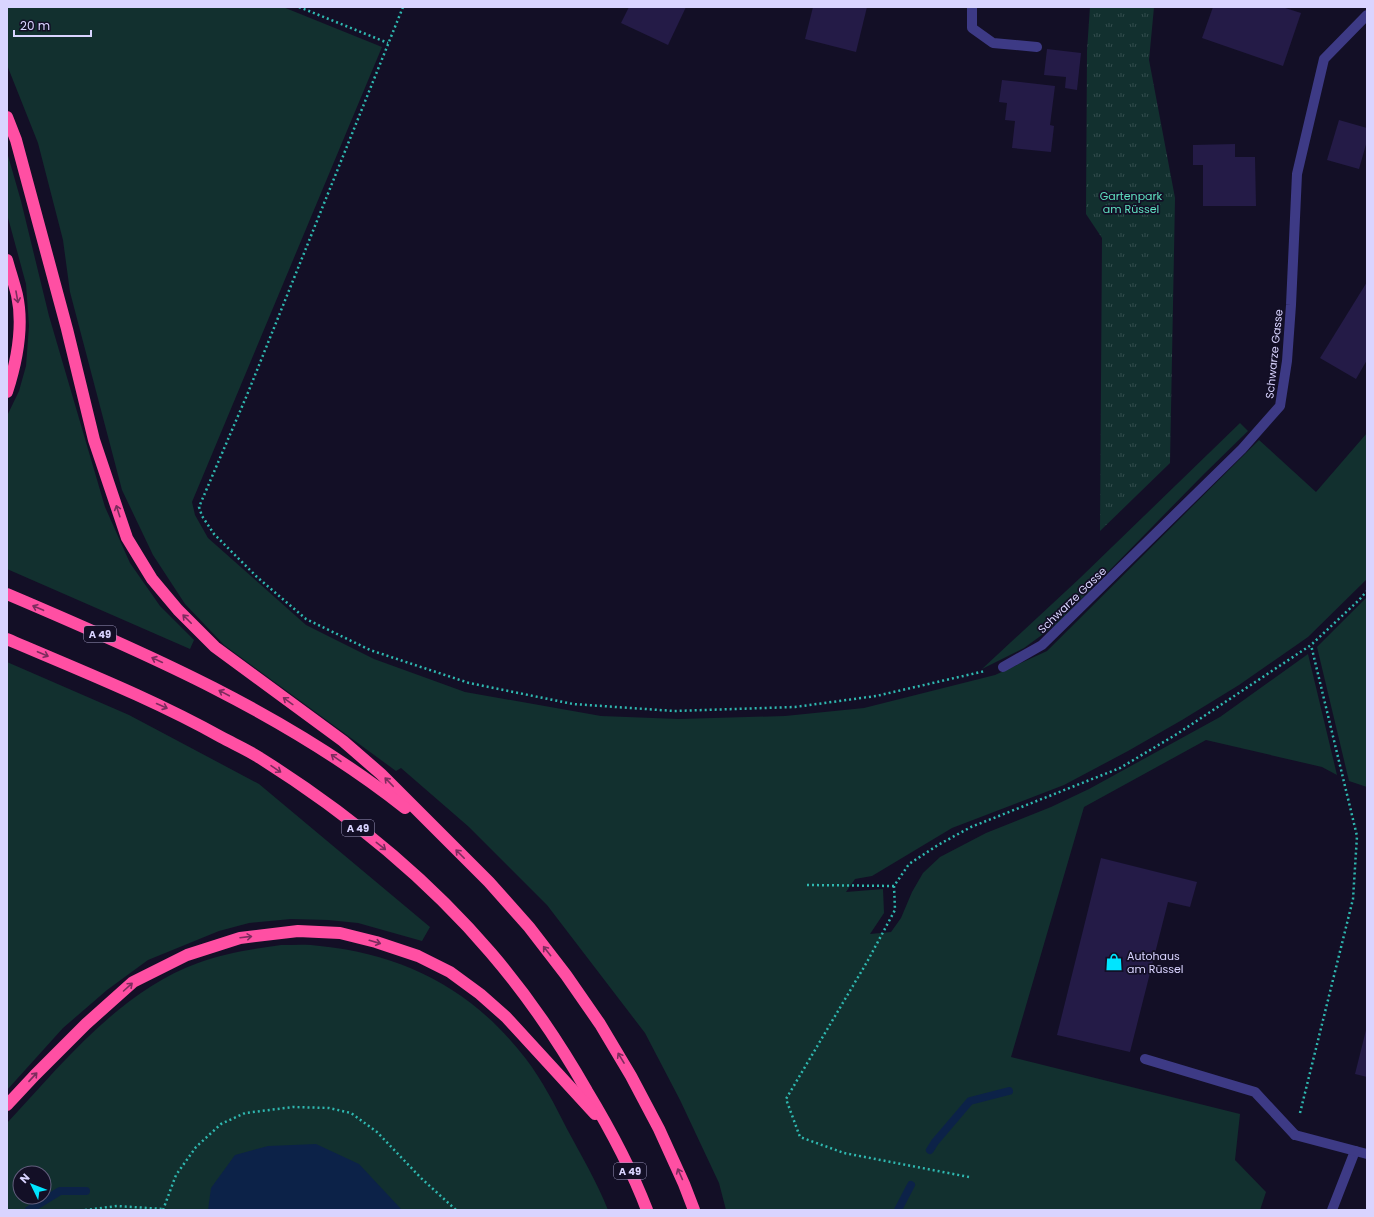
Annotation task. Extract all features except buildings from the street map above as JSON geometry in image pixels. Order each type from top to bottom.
[{"type":"highway","points":[[7,117],[16,140],[94,440],[127,538],[148,573],[178,610],[215,647],[343,741],[381,774],[446,840]]},
{"type":"highway","points":[[7,260],[17,296],[20,322],[14,371],[7,392]]},
{"type":"highway","name":"A 49","points":[[7,594],[128,646],[193,676],[260,711],[324,750],[380,789],[446,840],[489,882],[529,927],[566,975],[600,1024],[631,1076],[659,1129],[694,1210]]},
{"type":"highway","name":"A 49","points":[[7,639],[185,717],[259,758],[330,806],[391,854],[441,900],[490,952],[525,996],[566,1055],[612,1133],[647,1210]]},
{"type":"highway","points":[[7,1105],[86,1024],[133,982],[187,955],[240,938],[298,930],[340,933],[376,942],[418,956],[450,972],[480,994],[506,1017],[612,1133]]},
{"type":"street","points":[[972,7],[972,28],[993,43],[1037,47]]},
{"type":"street","name":"Schwarze Gasse","points":[[1003,667],[1042,645],[1242,449],[1280,406],[1287,361],[1292,305],[1297,174],[1324,59],[1367,15]]},
{"type":"street","points":[[1145,1059],[1255,1092],[1295,1135],[1367,1154]]},
{"type":"street","points":[[1332,1210],[1355,1151]]},
{"type":"path","points":[[299,7],[388,43]]},
{"type":"path","points":[[404,7],[388,43],[250,388],[199,507],[202,516],[214,534],[257,577],[306,619],[370,650],[469,683],[573,704],[674,711],[795,707],[876,696],[1003,667]]},
{"type":"path","points":[[969,1177],[844,1153],[800,1138],[786,1099],[867,962],[895,910],[894,886],[909,864],[938,845],[970,827],[1120,768],[1176,734],[1311,645],[1367,591]]},
{"type":"path","points":[[1295,1135],[1353,898],[1357,836],[1311,645]]},
{"type":"path","points":[[807,885],[894,886]]},
{"type":"path","points":[[85,1210],[118,1206],[163,1210],[176,1174],[196,1147],[221,1124],[245,1113],[293,1107],[329,1108],[351,1113],[377,1132],[421,1178],[456,1210]]},
{"type":"green space","points":[[7,7],[283,7],[382,47],[192,502],[195,515],[208,538],[306,625],[374,659],[465,692],[601,716],[679,719],[785,716],[864,708],[995,675],[1047,651],[1259,440],[1316,492],[1367,433],[1367,579],[1308,637],[1239,685],[1128,751],[1064,785],[952,828],[872,876],[855,879],[846,892],[883,889],[884,913],[870,934],[891,932],[901,918],[912,892],[923,873],[940,857],[986,833],[1051,807],[1089,789],[1220,717],[1308,654],[1337,775],[1322,767],[1206,740],[1084,807],[1011,1057],[1240,1114],[1235,1160],[1266,1192],[1260,1210],[726,1210],[719,1183],[680,1100],[645,1033],[547,905],[469,827],[401,768],[396,771],[224,645],[185,604],[153,555],[122,490],[70,292],[63,240],[38,143],[7,65]]},
{"type":"green space","name":"Gartenpark am Rüssel","points":[[1090,7],[1154,7],[1149,60],[1175,198],[1170,463],[1100,531],[1102,238],[1086,214],[1087,51]]},
{"type":"green space","points":[[7,152],[21,201],[49,316],[105,507],[130,563],[160,606],[194,640],[190,649],[7,569],[7,416],[19,391],[26,366],[29,326],[26,284],[7,214]]},
{"type":"green space","points":[[1240,423],[1248,431],[1057,624],[1024,648],[982,669],[1080,578]]},
{"type":"green space","points":[[1367,597],[1367,787],[1349,781],[1317,647]]},
{"type":"green space","points":[[7,662],[129,715],[259,784],[430,927],[422,941],[358,923],[328,920],[291,919],[249,923],[219,931],[148,960],[107,990],[63,1028],[7,1090]]},
{"type":"green space","points":[[281,945],[315,945],[351,951],[381,958],[409,968],[435,980],[460,995],[484,1014],[526,1059],[553,1102],[589,1169],[608,1210],[7,1210],[7,1123],[71,1054],[118,1010],[170,975],[198,963],[239,952]]},
{"type":"water","points":[[316,1144],[359,1164],[402,1210],[208,1210],[211,1188],[235,1155],[268,1146]]},
{"type":"waterway","points":[[930,1150],[970,1101],[1009,1091]]},
{"type":"waterway","points":[[898,1210],[911,1185]]},
{"type":"waterway","points":[[29,1210],[60,1191],[86,1191]]},
{"type":"place","name":"Autohaus am Rüssel","points":[[1114,962]]}]
